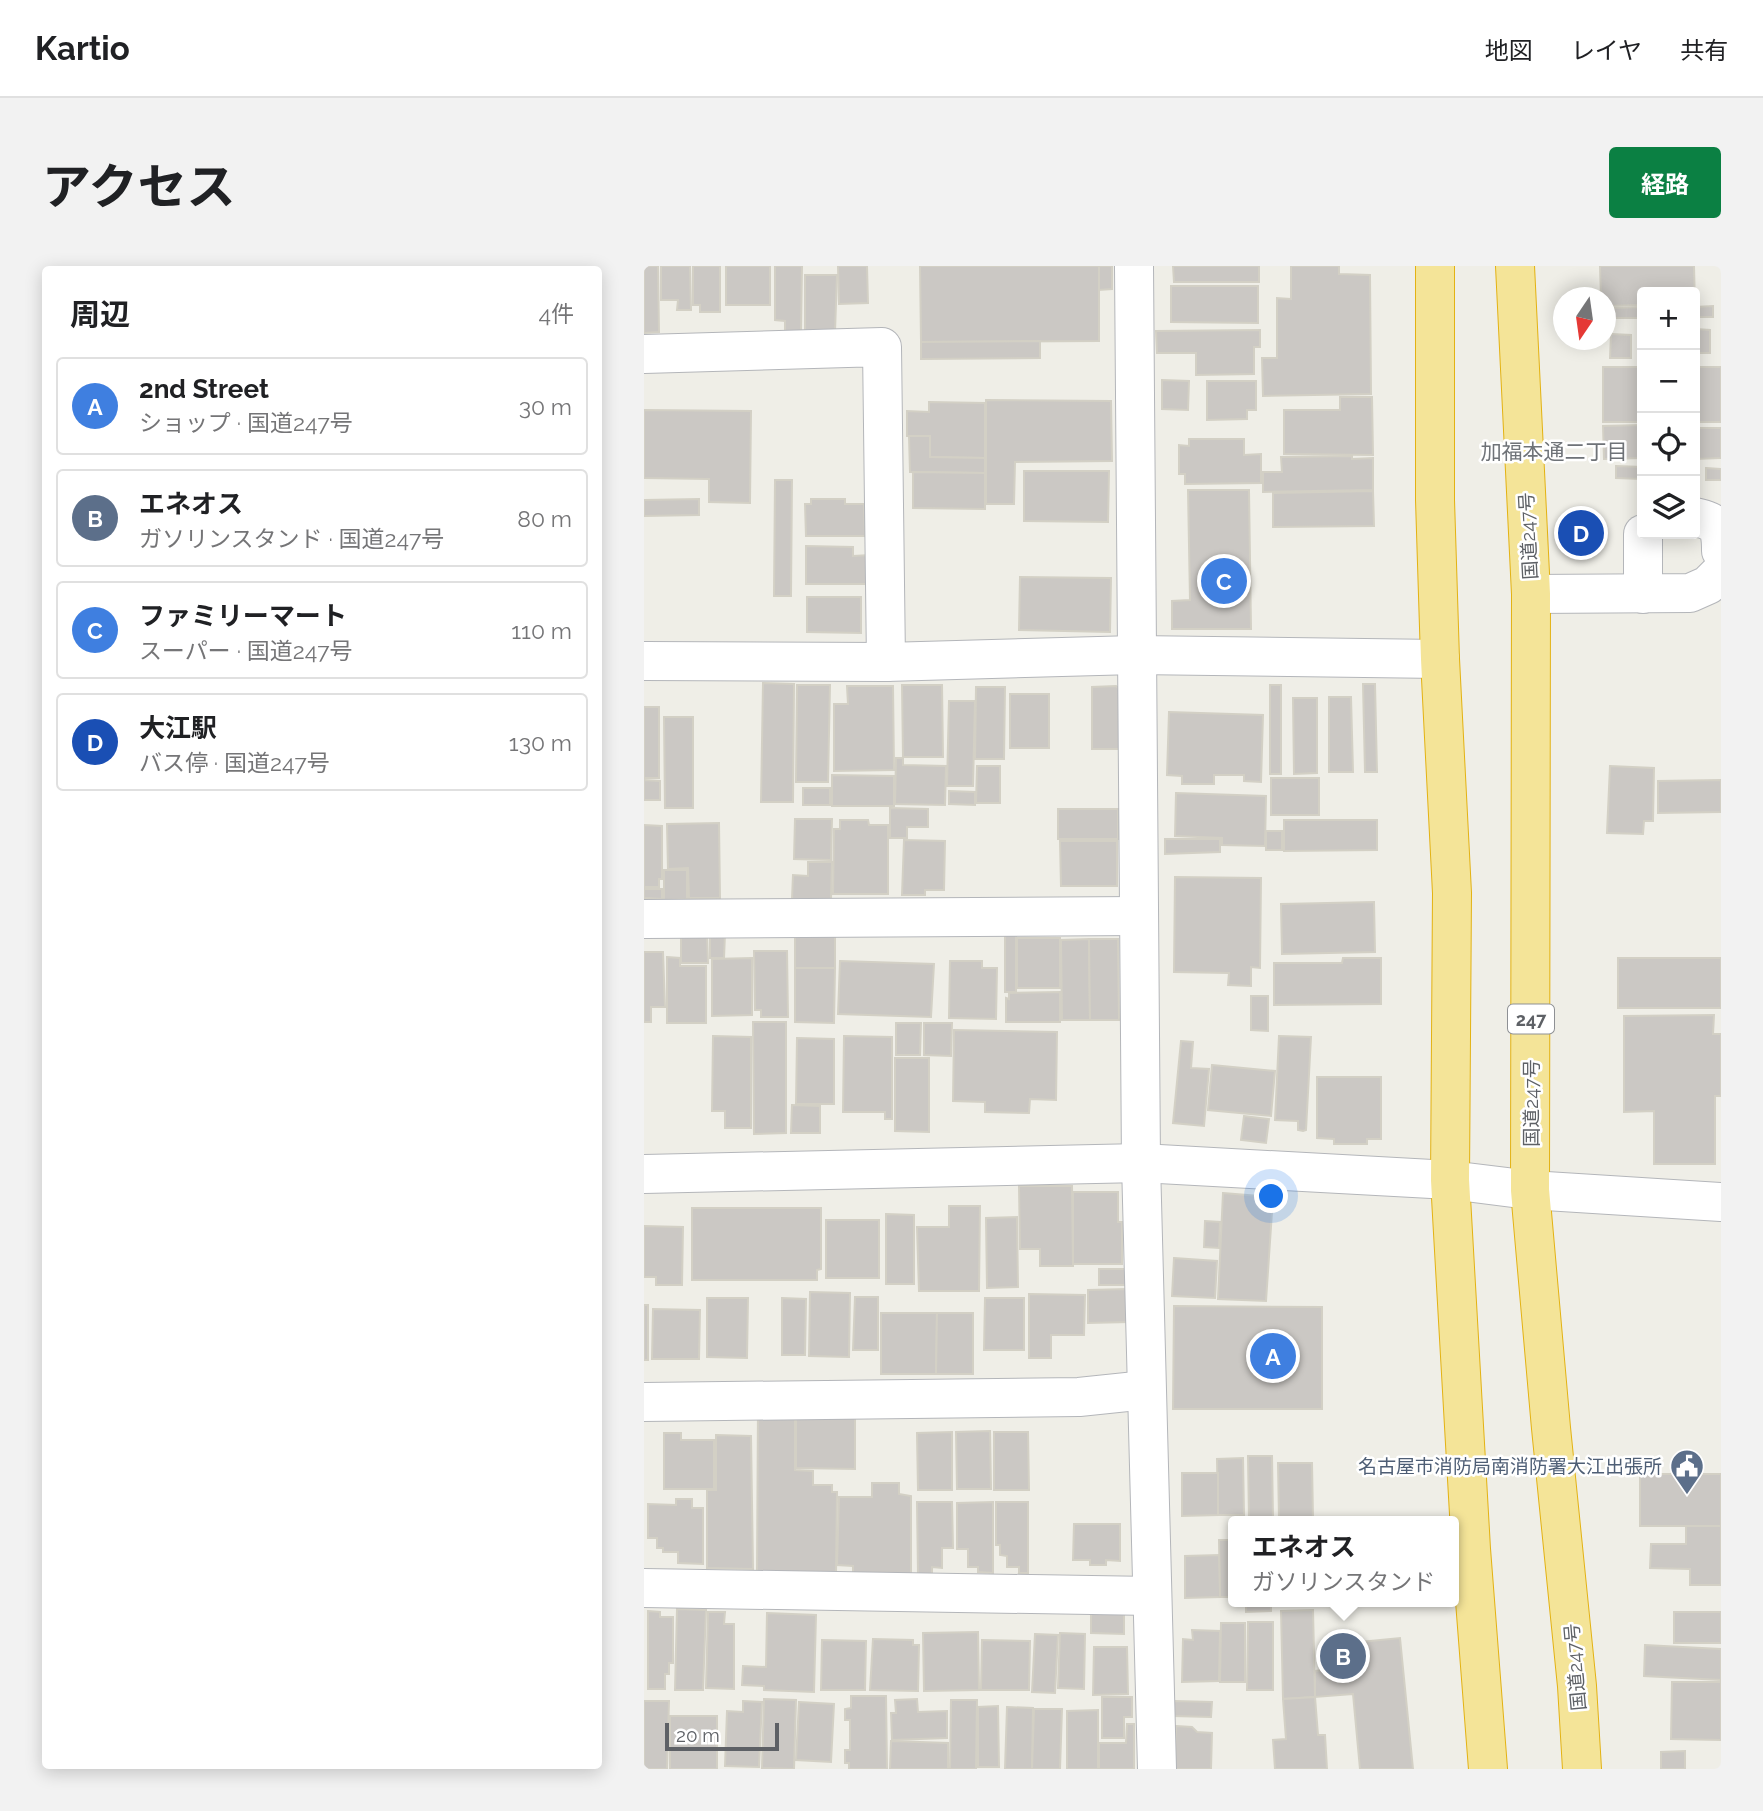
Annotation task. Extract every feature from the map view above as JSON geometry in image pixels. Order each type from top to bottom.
[{"type":"highway","points":[[1435,266],[1435,500],[1452,893],[1450,1180],[1471,1549],[1488,1769]]},
{"type":"highway","name":"国道247号","points":[[1516,266],[1531,594],[1530,1190],[1577,1685],[1582,1769]]},
{"type":"street","points":[[1134,266],[1140,1163],[1157,1769]]},
{"type":"street","points":[[644,354],[882,347],[886,662]]},
{"type":"street","points":[[1700,519],[1712,523],[1721,533],[1721,551]]},
{"type":"street","points":[[1643,539],[1643,594]]},
{"type":"street","points":[[1531,594],[1690,593],[1708,585],[1721,572]]},
{"type":"street","points":[[644,661],[886,662],[1135,655],[1440,659]]},
{"type":"street","points":[[644,919],[1139,916]]},
{"type":"street","points":[[644,1174],[1140,1163],[1450,1180],[1530,1190],[1721,1202]]},
{"type":"street","points":[[644,1402],[1079,1396],[1146,1390]]},
{"type":"street","points":[[644,1588],[1152,1596]]},
{"type":"building","points":[[644,266],[658,266],[659,332],[644,333]]},
{"type":"building","points":[[661,266],[690,266],[691,310],[677,310],[678,300],[661,300]]},
{"type":"building","points":[[693,266],[720,266],[720,312],[700,312],[700,305],[693,305]]},
{"type":"building","points":[[726,266],[770,266],[770,305],[726,305]]},
{"type":"building","points":[[775,266],[802,266],[801,332],[785,332],[785,321],[775,320]]},
{"type":"building","points":[[838,266],[867,266],[868,303],[839,304]]},
{"type":"building","points":[[920,266],[1099,266],[1099,341],[921,342]]},
{"type":"building","points":[[1099,266],[1112,266],[1112,289],[1099,290]]},
{"type":"building","points":[[1173,266],[1259,266],[1259,282],[1174,282]]},
{"type":"building","points":[[1291,266],[1339,266],[1339,274],[1370,275],[1371,394],[1263,396],[1262,358],[1277,358],[1277,298],[1291,299]]},
{"type":"building","points":[[1600,266],[1694,266],[1695,287],[1637,287],[1637,305],[1616,306],[1616,287],[1601,287]]},
{"type":"building","points":[[805,275],[837,275],[835,332],[805,332]]},
{"type":"building","points":[[1171,286],[1258,286],[1258,323],[1171,322]]},
{"type":"building","points":[[1713,306],[1713,317],[1700,317],[1700,307]]},
{"type":"building","points":[[1637,307],[1637,318],[1616,318],[1616,308]]},
{"type":"building","points":[[1700,329],[1710,330],[1710,353],[1700,353]]},
{"type":"building","points":[[1260,330],[1260,347],[1254,347],[1254,374],[1196,375],[1196,353],[1157,353],[1156,331]]},
{"type":"building","points":[[1616,334],[1631,335],[1631,358],[1610,358],[1610,350],[1616,350]]},
{"type":"building","points":[[1040,341],[1040,358],[921,359],[921,342]]},
{"type":"building","points":[[1603,367],[1637,367],[1637,422],[1603,422]]},
{"type":"building","points":[[1700,367],[1721,367],[1721,422],[1700,422]]},
{"type":"building","points":[[1162,380],[1189,381],[1188,410],[1162,409]]},
{"type":"building","points":[[1207,381],[1256,381],[1256,410],[1247,410],[1247,419],[1207,420]]},
{"type":"building","points":[[1340,397],[1372,397],[1373,455],[1284,454],[1284,410],[1340,410]]},
{"type":"building","points":[[986,400],[1111,401],[1112,461],[1015,462],[1014,504],[986,504]]},
{"type":"building","points":[[929,402],[985,403],[985,458],[930,457],[930,436],[907,436],[907,411],[929,412]]},
{"type":"building","points":[[644,410],[751,411],[750,503],[709,502],[709,479],[644,478]]},
{"type":"building","points":[[1637,425],[1637,458],[1604,459],[1603,426]]},
{"type":"building","points":[[1700,428],[1721,428],[1721,458],[1700,459]]},
{"type":"building","points":[[909,436],[930,436],[930,457],[985,458],[985,473],[910,472]]},
{"type":"building","points":[[1189,439],[1244,439],[1244,455],[1261,454],[1261,483],[1185,484],[1185,474],[1179,474],[1179,445],[1189,446]]},
{"type":"building","points":[[1352,456],[1352,459],[1373,458],[1373,490],[1263,492],[1263,472],[1282,472],[1281,457]]},
{"type":"building","points":[[1616,466],[1637,467],[1637,479],[1616,478]]},
{"type":"building","points":[[1706,468],[1721,469],[1721,480],[1706,480]]},
{"type":"building","points":[[1024,471],[1109,471],[1108,522],[1024,521]]},
{"type":"building","points":[[913,472],[985,473],[985,509],[913,508]]},
{"type":"building","points":[[775,480],[792,480],[791,596],[774,596]]},
{"type":"building","points":[[1188,490],[1249,490],[1251,629],[1172,629],[1172,601],[1190,600]]},
{"type":"building","points":[[1373,491],[1374,526],[1273,527],[1273,493]]},
{"type":"building","points":[[699,499],[699,515],[644,516],[644,500]]},
{"type":"building","points":[[811,499],[845,499],[845,504],[864,504],[865,536],[806,536],[805,504],[811,504]]},
{"type":"building","points":[[806,546],[853,547],[853,556],[870,555],[870,584],[806,584]]},
{"type":"building","points":[[1020,577],[1111,578],[1110,632],[1019,630]]},
{"type":"building","points":[[807,597],[861,597],[861,633],[807,632]]},
{"type":"building","points":[[763,683],[794,684],[793,802],[761,802]]},
{"type":"building","points":[[1363,684],[1375,684],[1377,772],[1365,772]]},
{"type":"building","points":[[797,685],[830,685],[828,782],[796,782]]},
{"type":"building","points":[[902,685],[942,685],[943,757],[903,757]]},
{"type":"building","points":[[1270,685],[1281,685],[1281,774],[1270,774]]},
{"type":"building","points":[[847,686],[893,686],[894,770],[834,771],[834,704],[848,704]]},
{"type":"building","points":[[1116,686],[1123,693],[1123,749],[1092,749],[1092,687]]},
{"type":"building","points":[[976,687],[1005,687],[1004,759],[975,759]]},
{"type":"building","points":[[1010,694],[1049,694],[1049,748],[1010,748]]},
{"type":"building","points":[[1329,697],[1351,697],[1353,772],[1329,772]]},
{"type":"building","points":[[1293,698],[1317,698],[1317,773],[1294,774]]},
{"type":"building","points":[[949,701],[975,701],[973,786],[947,786]]},
{"type":"building","points":[[644,707],[659,707],[659,778],[644,778]]},
{"type":"building","points":[[1169,712],[1263,715],[1261,782],[1244,781],[1244,775],[1214,775],[1214,784],[1182,784],[1182,776],[1167,775]]},
{"type":"building","points":[[664,717],[693,717],[693,808],[665,808]]},
{"type":"building","points":[[896,758],[903,758],[903,765],[946,766],[945,805],[895,804]]},
{"type":"building","points":[[977,766],[1000,766],[1000,803],[976,803]]},
{"type":"building","points":[[1610,766],[1654,768],[1653,821],[1644,821],[1643,834],[1607,833]]},
{"type":"building","points":[[832,775],[894,776],[894,806],[832,806]]},
{"type":"building","points":[[1271,778],[1319,778],[1319,815],[1271,815]]},
{"type":"building","points":[[644,780],[660,781],[660,800],[644,800]]},
{"type":"building","points":[[1721,780],[1721,812],[1658,813],[1658,781]]},
{"type":"building","points":[[803,788],[830,788],[830,805],[803,805]]},
{"type":"building","points":[[949,791],[975,792],[975,805],[949,804]]},
{"type":"building","points":[[1176,793],[1266,796],[1265,846],[1222,845],[1222,838],[1175,836]]},
{"type":"building","points":[[890,808],[928,809],[928,827],[907,827],[907,838],[890,838]]},
{"type":"building","points":[[1058,809],[1118,809],[1118,839],[1058,839]]},
{"type":"building","points":[[795,819],[832,819],[831,860],[794,859]]},
{"type":"building","points":[[840,820],[868,820],[869,825],[888,825],[888,894],[833,894],[834,829],[840,829]]},
{"type":"building","points":[[1284,820],[1377,820],[1377,850],[1284,851]]},
{"type":"building","points":[[719,823],[720,898],[689,898],[688,868],[668,869],[667,824]]},
{"type":"building","points":[[644,825],[662,826],[662,879],[659,879],[659,887],[644,887]]},
{"type":"building","points":[[1266,831],[1282,831],[1282,850],[1266,850]]},
{"type":"building","points":[[1165,839],[1220,839],[1220,852],[1165,854]]},
{"type":"building","points":[[904,840],[945,841],[944,890],[925,890],[925,895],[902,895]]},
{"type":"building","points":[[1060,841],[1117,841],[1117,886],[1061,886]]},
{"type":"building","points":[[808,862],[832,862],[831,899],[792,899],[793,875],[808,876]]},
{"type":"building","points":[[664,870],[687,870],[687,899],[664,900]]},
{"type":"building","points":[[1175,877],[1261,878],[1260,968],[1251,967],[1251,986],[1228,985],[1229,973],[1174,972]]},
{"type":"building","points":[[644,889],[662,889],[662,899],[644,898]]},
{"type":"building","points":[[1374,902],[1375,952],[1282,954],[1281,904]]},
{"type":"building","points":[[795,933],[835,933],[835,968],[795,968]]},
{"type":"building","points":[[681,934],[707,934],[708,963],[681,963]]},
{"type":"building","points":[[710,934],[725,934],[724,958],[710,958]]},
{"type":"building","points":[[1016,934],[1016,992],[1005,992],[1005,935]]},
{"type":"building","points":[[1017,938],[1060,938],[1060,988],[1017,988]]},
{"type":"building","points":[[1089,939],[1090,1020],[1062,1020],[1061,940]]},
{"type":"building","points":[[1089,939],[1118,939],[1119,1020],[1090,1020]]},
{"type":"building","points":[[754,951],[787,951],[788,1017],[761,1017],[761,1010],[755,1010]]},
{"type":"building","points":[[644,952],[663,952],[665,1007],[651,1007],[651,1022],[644,1022]]},
{"type":"building","points":[[667,957],[680,958],[680,966],[706,966],[706,1023],[667,1023]]},
{"type":"building","points":[[752,958],[752,1015],[712,1016],[712,959]]},
{"type":"building","points":[[1343,958],[1381,958],[1381,1004],[1274,1005],[1274,963],[1342,963]]},
{"type":"building","points":[[1618,958],[1721,958],[1721,1008],[1618,1008]]},
{"type":"building","points":[[840,961],[934,964],[931,1017],[838,1014]]},
{"type":"building","points":[[950,961],[982,961],[982,968],[997,968],[996,1019],[949,1018]]},
{"type":"building","points":[[795,968],[835,968],[834,1023],[795,1022]]},
{"type":"building","points":[[1060,992],[1060,1022],[1006,1022],[1006,998],[1009,999],[1009,993]]},
{"type":"building","points":[[1251,996],[1268,996],[1268,1031],[1251,1030]]},
{"type":"building","points":[[1714,1015],[1713,1034],[1721,1034],[1721,1096],[1715,1096],[1715,1164],[1654,1164],[1654,1111],[1624,1112],[1624,1016]]},
{"type":"building","points":[[753,1022],[786,1022],[786,1133],[754,1134]]},
{"type":"building","points":[[896,1023],[921,1023],[920,1055],[896,1055]]},
{"type":"building","points":[[924,1023],[952,1023],[951,1056],[924,1055]]},
{"type":"building","points":[[954,1030],[1057,1032],[1056,1100],[1030,1099],[1029,1113],[985,1112],[985,1102],[953,1101]]},
{"type":"building","points":[[713,1036],[751,1037],[751,1128],[725,1128],[725,1111],[712,1111]]},
{"type":"building","points":[[844,1036],[892,1037],[892,1119],[885,1119],[885,1112],[843,1112]]},
{"type":"building","points":[[1279,1036],[1311,1037],[1306,1130],[1303,1131],[1298,1130],[1298,1121],[1275,1120]]},
{"type":"building","points":[[797,1038],[834,1039],[834,1104],[796,1104]]},
{"type":"building","points":[[1181,1041],[1193,1042],[1191,1068],[1209,1069],[1204,1126],[1173,1123]]},
{"type":"building","points":[[895,1058],[929,1058],[929,1132],[895,1131]]},
{"type":"building","points":[[1212,1065],[1275,1071],[1271,1116],[1208,1110]]},
{"type":"building","points":[[1317,1077],[1381,1077],[1381,1139],[1367,1139],[1367,1144],[1334,1144],[1334,1139],[1317,1138]]},
{"type":"building","points":[[792,1105],[820,1106],[820,1133],[791,1133]]},
{"type":"building","points":[[1244,1116],[1269,1119],[1266,1143],[1241,1140]]},
{"type":"building","points":[[1019,1186],[1072,1186],[1073,1266],[1040,1266],[1040,1249],[1020,1249]]},
{"type":"building","points":[[1073,1192],[1118,1192],[1118,1222],[1122,1222],[1122,1264],[1073,1264]]},
{"type":"building","points":[[1223,1193],[1273,1197],[1266,1301],[1218,1299]]},
{"type":"building","points":[[949,1206],[980,1206],[979,1291],[919,1291],[917,1227],[949,1227]]},
{"type":"building","points":[[692,1208],[821,1208],[821,1269],[817,1270],[817,1280],[692,1280]]},
{"type":"building","points":[[886,1214],[914,1215],[914,1284],[886,1284]]},
{"type":"building","points":[[1017,1217],[1018,1287],[987,1288],[986,1218]]},
{"type":"building","points":[[826,1220],[879,1220],[879,1278],[826,1278]]},
{"type":"building","points":[[1205,1221],[1220,1222],[1219,1248],[1204,1247]]},
{"type":"building","points":[[644,1226],[683,1227],[682,1285],[656,1285],[656,1277],[644,1277]]},
{"type":"building","points":[[1174,1258],[1217,1261],[1215,1298],[1172,1296]]},
{"type":"building","points":[[1099,1269],[1127,1269],[1127,1285],[1099,1285]]},
{"type":"building","points":[[1128,1289],[1129,1322],[1088,1323],[1088,1290]]},
{"type":"building","points":[[810,1292],[850,1293],[849,1357],[809,1356]]},
{"type":"building","points":[[1029,1294],[1085,1295],[1084,1335],[1051,1335],[1051,1358],[1029,1358]]},
{"type":"building","points":[[855,1297],[878,1297],[878,1350],[853,1350]]},
{"type":"building","points":[[707,1298],[748,1298],[747,1358],[707,1357]]},
{"type":"building","points":[[782,1298],[806,1299],[805,1355],[782,1355]]},
{"type":"building","points":[[985,1298],[1024,1298],[1024,1350],[984,1350]]},
{"type":"building","points":[[644,1305],[648,1305],[648,1360],[644,1360]]},
{"type":"building","points":[[1174,1306],[1322,1307],[1322,1409],[1173,1409]]},
{"type":"building","points":[[653,1309],[700,1310],[699,1359],[652,1359]]},
{"type":"building","points":[[881,1313],[937,1313],[936,1374],[881,1374]]},
{"type":"building","points":[[937,1313],[973,1313],[973,1374],[936,1374]]},
{"type":"building","points":[[758,1407],[795,1408],[795,1470],[813,1471],[813,1485],[832,1485],[832,1492],[837,1492],[836,1574],[757,1573]]},
{"type":"building","points":[[796,1412],[855,1412],[855,1469],[796,1468]]},
{"type":"building","points":[[990,1431],[991,1489],[957,1489],[956,1432]]},
{"type":"building","points":[[952,1432],[952,1490],[918,1490],[917,1433]]},
{"type":"building","points":[[994,1432],[1028,1432],[1029,1490],[994,1490]]},
{"type":"building","points":[[664,1433],[681,1433],[681,1440],[714,1440],[714,1489],[664,1489]]},
{"type":"building","points":[[716,1435],[751,1436],[753,1569],[707,1568],[707,1490],[716,1490]]},
{"type":"building","points":[[1248,1456],[1272,1456],[1273,1516],[1249,1516]]},
{"type":"building","points":[[1243,1458],[1244,1515],[1218,1515],[1217,1459]]},
{"type":"building","points":[[1278,1463],[1312,1463],[1313,1516],[1279,1516]]},
{"type":"building","points":[[1182,1473],[1218,1473],[1218,1515],[1182,1516]]},
{"type":"building","points":[[1640,1474],[1721,1474],[1721,1526],[1640,1526]]},
{"type":"building","points":[[872,1483],[899,1483],[899,1494],[911,1496],[911,1576],[853,1575],[853,1566],[837,1565],[839,1497],[872,1497]]},
{"type":"building","points":[[676,1499],[692,1499],[692,1508],[703,1508],[703,1564],[678,1563],[678,1552],[663,1552],[663,1548],[657,1548],[657,1538],[648,1538],[648,1504],[676,1505]]},
{"type":"building","points":[[917,1502],[952,1502],[953,1548],[942,1548],[942,1568],[932,1567],[932,1574],[918,1574]]},
{"type":"building","points":[[993,1502],[993,1573],[978,1572],[978,1567],[968,1567],[968,1549],[957,1549],[957,1503]]},
{"type":"building","points":[[996,1502],[1028,1502],[1028,1573],[1019,1573],[1019,1567],[1007,1567],[1007,1556],[1000,1555],[1000,1545],[996,1545]]},
{"type":"building","points":[[1074,1524],[1120,1524],[1120,1561],[1106,1560],[1106,1565],[1090,1565],[1090,1560],[1073,1560]]},
{"type":"building","points":[[1686,1526],[1721,1526],[1721,1585],[1690,1585],[1690,1569],[1650,1568],[1651,1544],[1686,1544]]},
{"type":"building","points":[[1219,1540],[1228,1540],[1228,1597],[1220,1597]]},
{"type":"building","points":[[1219,1555],[1220,1597],[1185,1598],[1185,1556]]},
{"type":"building","points":[[1246,1607],[1271,1607],[1271,1611],[1246,1612]]},
{"type":"building","points":[[677,1609],[706,1610],[703,1690],[675,1690]]},
{"type":"building","points":[[1313,1610],[1315,1697],[1283,1699],[1281,1611]]},
{"type":"building","points":[[648,1611],[660,1612],[660,1617],[673,1617],[673,1663],[669,1663],[669,1674],[665,1674],[665,1689],[648,1689]]},
{"type":"building","points":[[708,1612],[725,1612],[724,1624],[734,1624],[734,1689],[706,1688]]},
{"type":"building","points":[[1674,1612],[1721,1612],[1721,1643],[1674,1643]]},
{"type":"building","points":[[767,1613],[816,1615],[814,1692],[764,1690],[764,1686],[742,1685],[743,1666],[766,1667]]},
{"type":"building","points":[[1091,1613],[1124,1614],[1124,1634],[1091,1633]]},
{"type":"building","points":[[1248,1622],[1273,1622],[1273,1690],[1247,1690]]},
{"type":"building","points":[[1221,1623],[1245,1623],[1245,1682],[1220,1682]]},
{"type":"building","points":[[1192,1630],[1220,1631],[1219,1681],[1182,1682],[1183,1639],[1193,1640]]},
{"type":"building","points":[[978,1632],[979,1690],[924,1691],[923,1633]]},
{"type":"building","points":[[1060,1633],[1085,1634],[1084,1689],[1058,1688]]},
{"type":"building","points":[[1035,1634],[1058,1635],[1055,1693],[1032,1692]]},
{"type":"building","points":[[1400,1638],[1413,1769],[1360,1769],[1353,1694],[1315,1697],[1315,1671],[1351,1667],[1350,1643]]},
{"type":"building","points":[[873,1639],[913,1640],[913,1645],[919,1645],[918,1691],[870,1690]]},
{"type":"building","points":[[822,1640],[866,1641],[865,1690],[821,1690]]},
{"type":"building","points":[[982,1640],[1030,1641],[1029,1690],[981,1690]]},
{"type":"building","points":[[1645,1645],[1721,1649],[1721,1680],[1644,1676]]},
{"type":"building","points":[[1094,1647],[1127,1647],[1128,1694],[1093,1695]]},
{"type":"building","points":[[1672,1682],[1721,1682],[1721,1740],[1671,1739]]},
{"type":"building","points":[[851,1696],[886,1696],[887,1769],[849,1769],[849,1763],[845,1763],[845,1750],[850,1750],[850,1720],[845,1720],[845,1709],[851,1708]]},
{"type":"building","points":[[1102,1697],[1132,1697],[1132,1717],[1124,1717],[1124,1738],[1102,1738]]},
{"type":"building","points":[[1315,1697],[1318,1735],[1325,1735],[1327,1769],[1275,1769],[1273,1740],[1286,1739],[1283,1699]]},
{"type":"building","points":[[764,1699],[796,1700],[794,1769],[762,1768]]},
{"type":"building","points":[[917,1699],[918,1712],[947,1711],[947,1738],[892,1740],[891,1713],[896,1713],[895,1700]]},
{"type":"building","points":[[951,1700],[977,1700],[976,1769],[950,1769]]},
{"type":"building","points":[[644,1701],[669,1701],[667,1769],[644,1769]]},
{"type":"building","points":[[743,1701],[762,1702],[759,1767],[725,1766],[727,1711],[743,1712]]},
{"type":"building","points":[[1174,1701],[1212,1702],[1211,1717],[1173,1716]]},
{"type":"building","points":[[799,1702],[834,1704],[831,1762],[796,1760]]},
{"type":"building","points":[[998,1706],[999,1767],[978,1767],[978,1707]]},
{"type":"building","points":[[1007,1707],[1033,1708],[1032,1769],[1005,1769]]},
{"type":"building","points":[[1034,1709],[1062,1709],[1060,1769],[1032,1769]]},
{"type":"building","points":[[1098,1710],[1098,1769],[1067,1769],[1067,1711]]},
{"type":"building","points":[[670,1716],[717,1716],[717,1769],[670,1769]]},
{"type":"building","points":[[1127,1724],[1134,1724],[1134,1769],[1099,1769],[1099,1743],[1126,1743]]},
{"type":"building","points":[[1176,1726],[1212,1733],[1211,1769],[1175,1769]]},
{"type":"building","points":[[891,1741],[948,1743],[948,1769],[890,1769]]},
{"type":"building","points":[[1685,1751],[1685,1769],[1661,1769],[1661,1752]]},
{"type":"place","name":"大江駅","points":[[1581,533]]},
{"type":"place","name":"ファミリーマート","points":[[1224,581]]},
{"type":"place","name":"2nd Street","points":[[1273,1356]]},
{"type":"place","name":"名古屋市消防局南消防署大江出張所","points":[[1687,1496]]},
{"type":"place","name":"エネオス","points":[[1343,1656]]},
{"type":"district","name":"加福本通二丁目","points":[[1554,451]]}]
